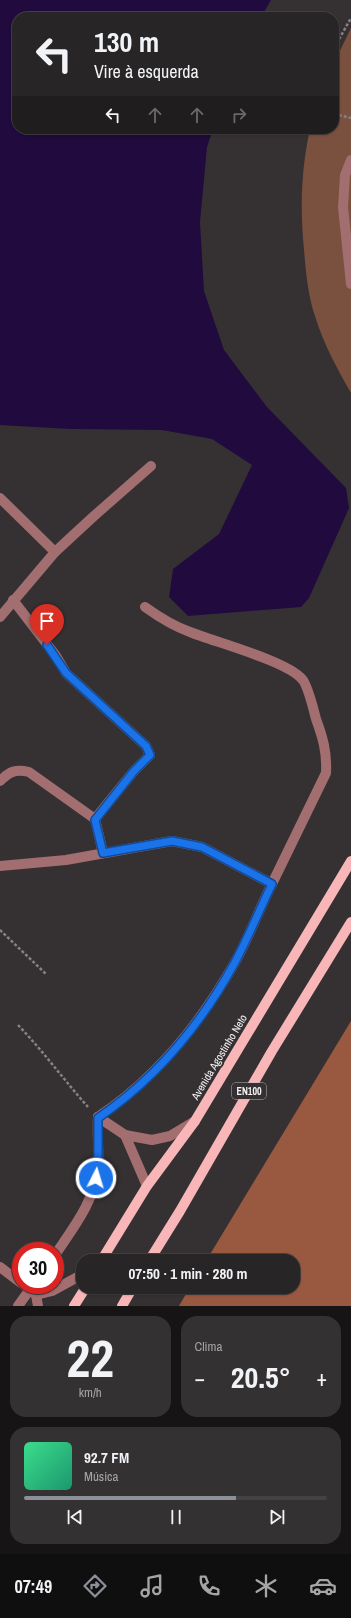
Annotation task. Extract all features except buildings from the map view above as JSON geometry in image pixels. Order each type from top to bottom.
[{"type":"main road","name":"Avenida Agostinho Neto","points":[[105,1254],[147,1186],[194,1121],[351,861]]},
{"type":"main road","name":"EN100","points":[[153,1254],[180,1211],[272,1051],[351,922]]},
{"type":"main road","points":[[74,1306],[82,1294]]},
{"type":"main road","points":[[122,1306],[129,1294]]},
{"type":"street","points":[[351,160],[345,174],[343,207],[351,284]]},
{"type":"street","points":[[0,617],[55,552],[151,466]]},
{"type":"street","points":[[0,498],[55,552]]},
{"type":"street","points":[[13,600],[56,656],[66,673],[146,746],[150,755],[134,771],[95,820]]},
{"type":"street","points":[[98,1118],[121,1102],[149,1076],[185,1037],[207,1008],[234,964],[326,773],[327,757],[303,680],[293,672],[272,662],[178,627],[159,617],[145,607]]},
{"type":"street","points":[[0,781],[6,775],[18,770],[29,772],[95,820],[103,853]]},
{"type":"street","points":[[0,866],[66,860],[172,841],[202,847],[272,884]]},
{"type":"street","points":[[98,1118],[125,1135],[152,1140],[170,1136],[194,1121]]},
{"type":"street","points":[[64,1242],[87,1207],[94,1188],[98,1168],[98,1118]]},
{"type":"street","points":[[125,1135],[147,1186]]},
{"type":"street","points":[[0,1267],[12,1276]]},
{"type":"street","points":[[64,1284],[76,1278]]},
{"type":"street","points":[[18,1306],[26,1294]]},
{"type":"street","points":[[32,1294],[38,1306]]},
{"type":"path","points":[[339,39],[351,18]]},
{"type":"path","points":[[339,115],[351,118]]},
{"type":"path","points":[[0,930],[46,974]]},
{"type":"path","points":[[18,1025],[98,1118]]},
{"type":"shaded area","points":[[0,0],[271,0],[264,12],[12,12],[12,134],[211,134],[207,147],[200,222],[204,291],[224,350],[267,407],[346,488],[349,508],[309,598],[301,607],[188,616],[169,597],[173,569],[219,534],[252,465],[212,439],[162,430],[70,429],[0,425]]},
{"type":"shaded area","points":[[351,28],[351,393],[327,348],[313,311],[308,285],[303,234],[302,189],[309,134],[339,134],[339,53]]},
{"type":"shaded area","points":[[351,1021],[351,1306],[179,1306],[186,1294],[300,1294],[300,1254],[210,1254]]},
{"type":"route","points":[[47,645],[56,656],[66,673],[146,746],[150,755],[134,771],[95,820],[103,853],[172,841],[202,847],[272,884],[234,964],[207,1008],[185,1037],[149,1076],[121,1102],[98,1118],[98,1168],[96,1178]]}]
